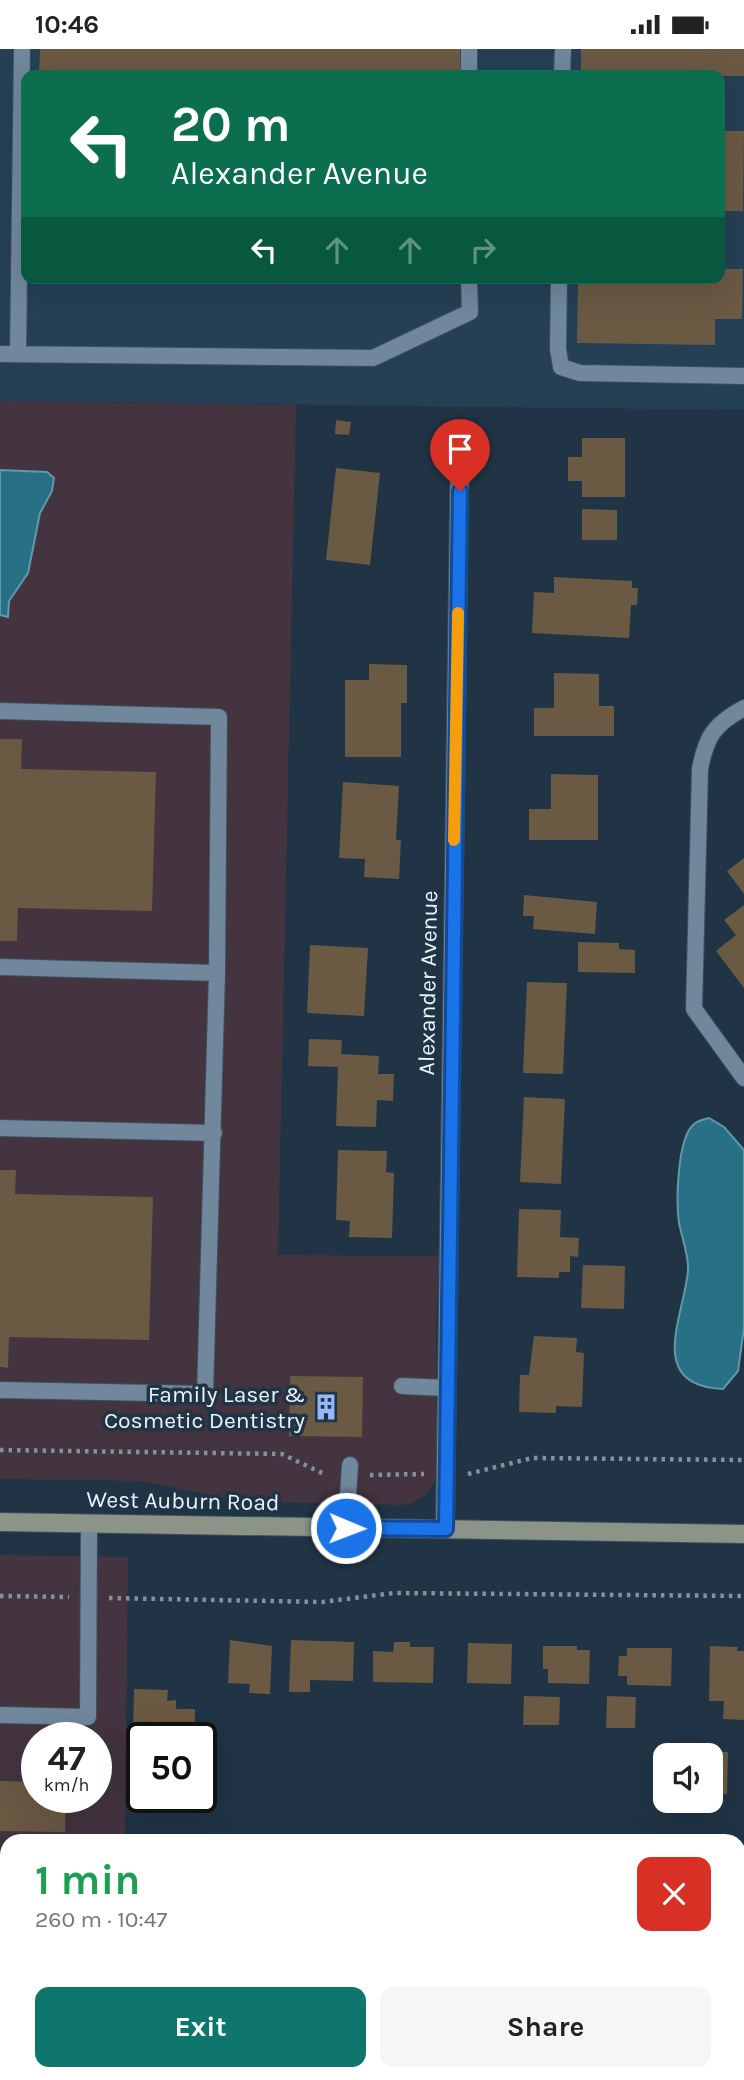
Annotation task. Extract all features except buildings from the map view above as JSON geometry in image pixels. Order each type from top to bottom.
[{"type":"main road","name":"West Auburn Road","points":[[0,1522],[744,1534]]},
{"type":"street","name":"Alexander Avenue","points":[[446,1529],[460,437]]},
{"type":"lane","points":[[22,49],[22,70]]},
{"type":"lane","points":[[469,49],[469,70]]},
{"type":"lane","points":[[562,70],[563,49]]},
{"type":"lane","points":[[18,354],[21,125]]},
{"type":"lane","points":[[0,354],[373,358],[470,311],[469,284]]},
{"type":"lane","points":[[559,284],[558,349],[561,367],[580,373],[744,376]]},
{"type":"lane","points":[[744,708],[731,715],[705,741],[700,769],[694,1009],[744,1078]]},
{"type":"lane","points":[[0,711],[219,717],[214,1133],[205,1394],[0,1390]]},
{"type":"lane","points":[[0,967],[217,974]]},
{"type":"lane","points":[[0,1128],[214,1133]]},
{"type":"lane","points":[[402,1386],[446,1388]]},
{"type":"lane","points":[[346,1528],[349,1470]]},
{"type":"lane","points":[[0,1715],[88,1717],[89,1524]]},
{"type":"path","points":[[0,1450],[282,1454],[324,1475],[349,1470],[426,1474]]},
{"type":"path","points":[[470,1474],[532,1458],[744,1460]]},
{"type":"path","points":[[0,1596],[322,1602],[394,1593],[744,1596]]},
{"type":"shaded area","points":[[0,49],[744,49],[744,410],[0,401]]},
{"type":"shaded area","points":[[0,401],[296,405],[278,1255],[439,1256],[436,1332],[437,1469],[435,1481],[425,1496],[414,1502],[404,1505],[238,1501],[142,1481],[0,1479]]},
{"type":"shaded area","points":[[0,470],[47,472],[54,478],[52,491],[40,513],[28,573],[9,601],[8,617],[0,615]]},
{"type":"shaded area","points":[[709,1118],[724,1127],[744,1150],[744,1328],[738,1371],[723,1389],[699,1385],[684,1376],[677,1362],[675,1346],[688,1271],[678,1213],[681,1156],[688,1131],[695,1123]]},
{"type":"shaded area","points":[[0,1555],[128,1557],[125,1834],[0,1834]]},
{"type":"slow traffic","points":[[454,840],[458,613]]},
{"type":"place","name":"Family Laser & Cosmetic Dentistry","points":[[326,1407]]},
{"type":"route","points":[[346,1528],[446,1529],[460,491]]}]
